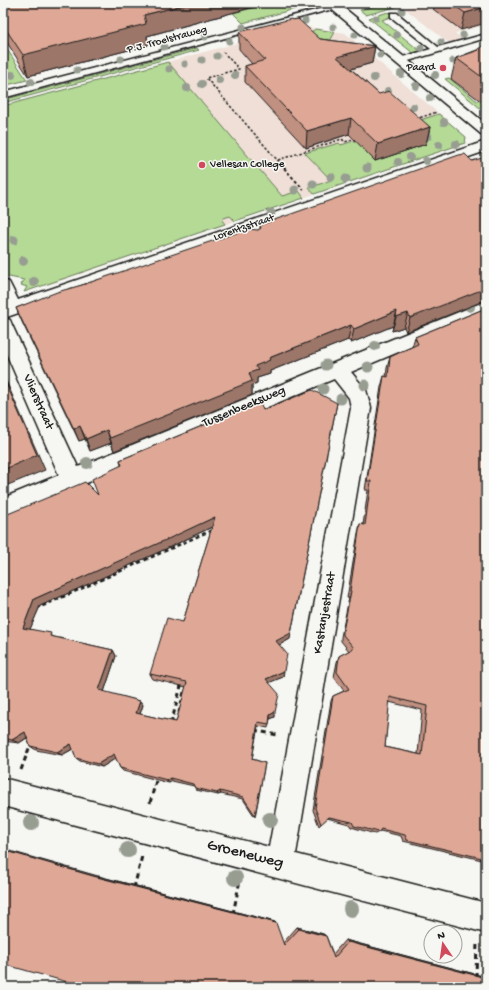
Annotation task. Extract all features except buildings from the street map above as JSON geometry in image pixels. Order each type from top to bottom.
[{"type":"street","points":[[333,5],[402,60],[486,131]]},
{"type":"street","name":"Lorentzstraat","points":[[8,310],[247,233],[316,204],[486,146]]},
{"type":"street","points":[[3,286],[8,310]]},
{"type":"street","name":"Tussenbeeksweg","points":[[3,508],[486,308]]},
{"type":"street","name":"Vlierstraat","points":[[3,325],[72,479]]},
{"type":"street","name":"Kastanjestraat","points":[[280,864],[361,408],[359,396],[337,369]]},
{"type":"street","name":"Groeneweg","points":[[7,794],[482,917]]},
{"type":"lane","name":"P.J. Troelstraweg","points":[[3,95],[333,5],[351,3]]},
{"type":"lane","points":[[394,15],[437,50]]},
{"type":"lane","points":[[402,60],[486,36]]},
{"type":"path","points":[[219,48],[239,69],[206,78],[316,204]]},
{"type":"path","points":[[416,119],[456,106]]},
{"type":"path","points":[[278,160],[342,139],[345,142],[359,137]]},
{"type":"path","points":[[210,538],[212,530],[217,524]]},
{"type":"path","points":[[32,611],[212,530]]},
{"type":"path","points":[[170,728],[184,674]]},
{"type":"path","points":[[185,690],[179,712],[187,714]]},
{"type":"path","points":[[248,728],[302,741]]},
{"type":"path","points":[[7,794],[32,737]]},
{"type":"path","points":[[134,890],[158,775]]},
{"type":"path","points":[[232,919],[241,874]]},
{"type":"path","points":[[476,979],[482,917]]},
{"type":"shaded area","points":[[414,3],[486,3],[486,25],[455,33],[462,39],[449,43],[404,8],[415,5]]},
{"type":"shaded area","name":"Vellesan College","points":[[301,26],[345,33],[466,137],[465,143],[44,286],[3,106]]},
{"type":"green space","points":[[254,3],[302,3],[306,6],[243,23],[233,13],[257,7]]},
{"type":"green space","points":[[386,3],[410,3],[366,15],[360,10]]},
{"type":"green space","points":[[388,12],[391,15],[389,16],[390,17],[382,20],[420,51],[413,53],[369,18]]},
{"type":"green space","points":[[315,29],[335,32],[329,43],[302,34]]},
{"type":"green space","points":[[3,46],[5,46],[27,80],[3,86]]},
{"type":"green space","points":[[197,48],[199,50],[3,103],[3,100]]},
{"type":"green space","points":[[168,62],[282,196],[299,191],[304,198],[235,221],[230,216],[221,219],[225,224],[24,292],[27,287],[21,285],[24,280],[4,276],[3,254],[5,254],[8,250],[3,248],[5,244],[3,243],[3,106]]},
{"type":"green space","points":[[449,78],[477,101],[482,100],[486,103],[486,113],[445,79]]},
{"type":"green space","points":[[439,114],[466,137],[465,143],[314,194],[309,188],[331,180],[305,153],[339,143],[341,145]]},
{"type":"place","name":"Paard","points":[[443,68]]},
{"type":"place","name":"Vellesan College","points":[[202,165]]}]
